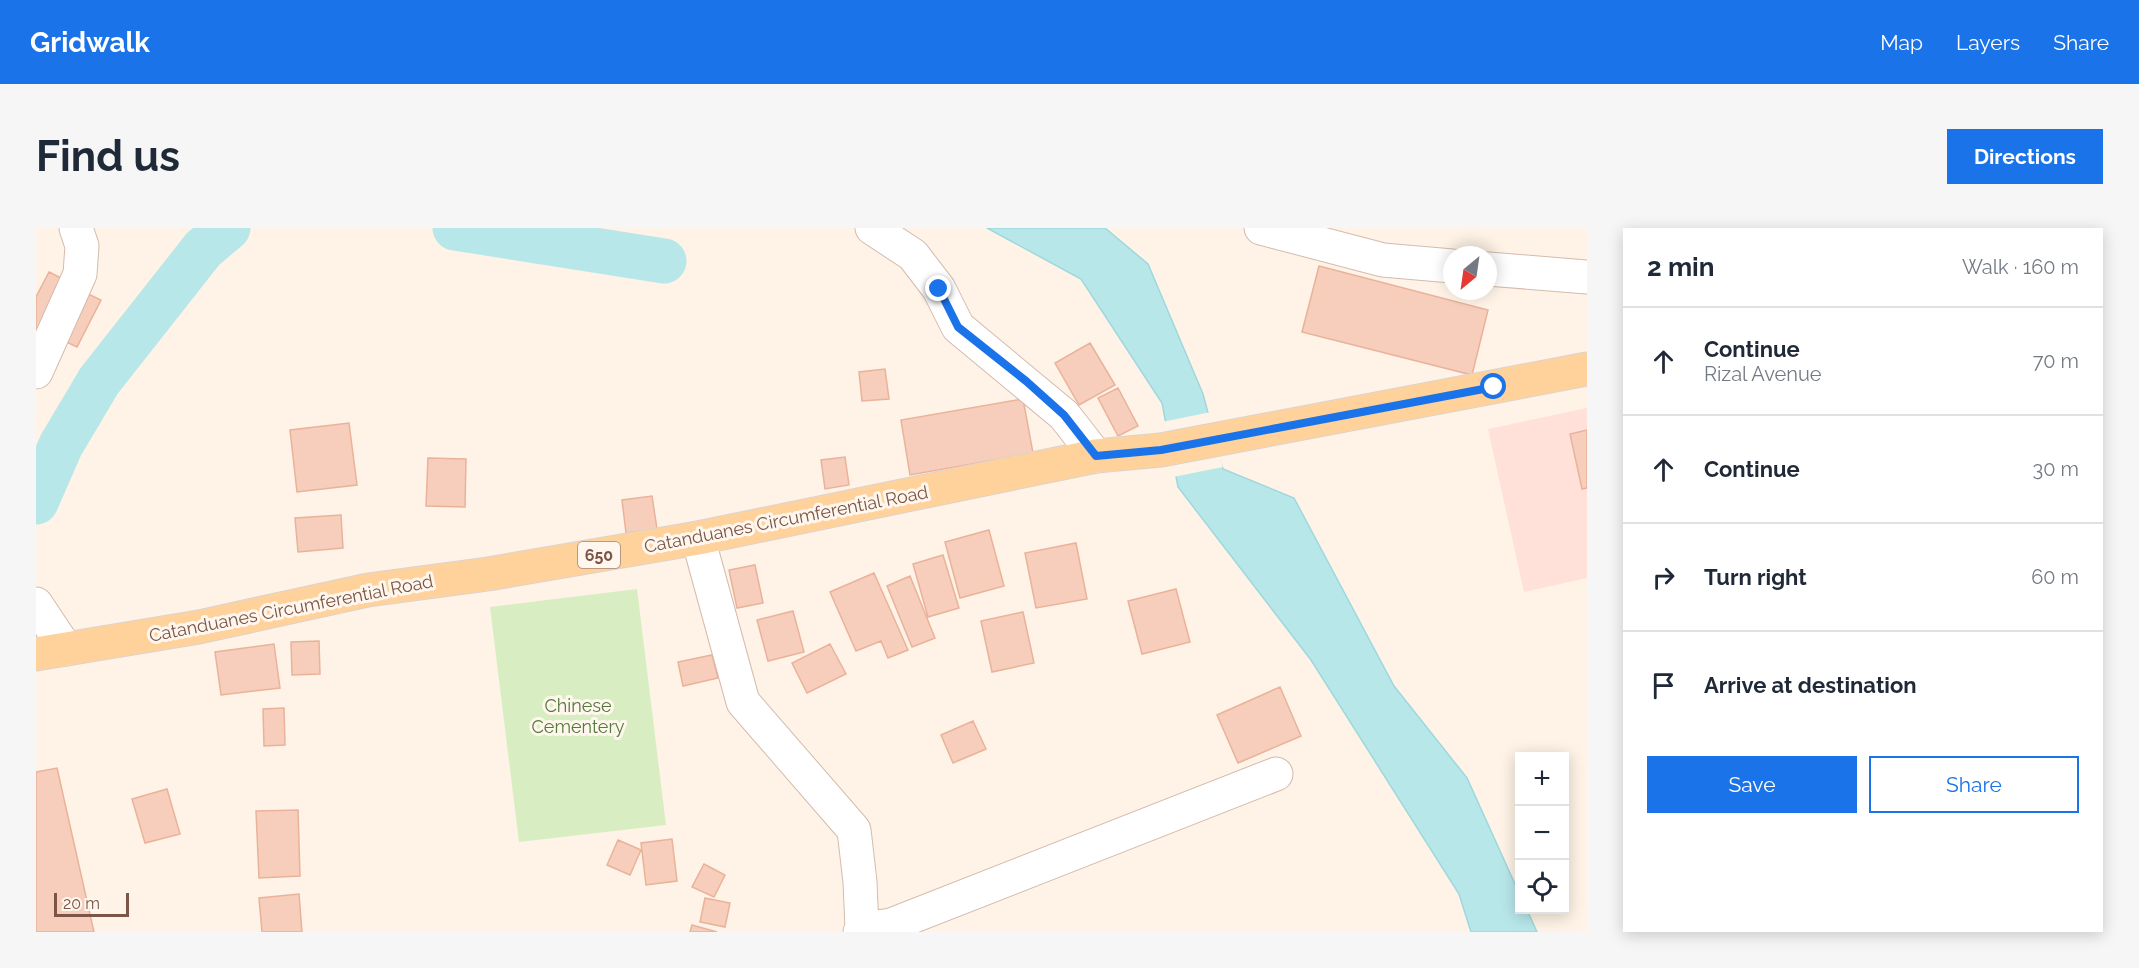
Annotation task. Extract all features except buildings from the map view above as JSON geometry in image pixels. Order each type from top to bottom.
[{"type":"main road","name":"Catanduanes Circumferential Road","points":[[51,651],[199,627],[368,590],[488,574],[698,538],[1096,456],[1161,450],[1218,440],[1587,369]]},
{"type":"street","points":[[36,372],[80,274],[82,246],[76,228]]},
{"type":"street","points":[[872,228],[913,255],[939,289],[958,327],[1026,381],[1064,415],[1096,456]]},
{"type":"street","points":[[1261,228],[1383,260],[1443,265]]},
{"type":"street","points":[[1497,270],[1587,278]]},
{"type":"street","points":[[698,538],[743,702],[854,830],[860,882],[861,931],[891,925],[1276,774]]},
{"type":"street","points":[[36,605],[51,651]]},
{"type":"shaded area","points":[[1587,408],[1587,578],[1524,592],[1488,429]]},
{"type":"green space","name":"Chinese Cementery","points":[[637,589],[666,825],[519,842],[490,607]]},
{"type":"water","points":[[987,228],[1105,228],[1148,264],[1203,394],[1223,469],[1294,498],[1394,686],[1467,778],[1515,884],[1515,914],[1529,914],[1537,932],[1471,932],[1459,894],[1311,660],[1178,487],[1162,403],[1081,279]]},
{"type":"pier","points":[[1211,412],[1223,467],[1173,477],[1162,422]]},
{"type":"waterway","points":[[36,502],[61,445],[99,381],[203,249],[228,228]]},
{"type":"waterway","points":[[455,228],[664,261]]},
{"type":"route","points":[[939,289],[958,327],[1026,381],[1064,415],[1096,456],[1161,450],[1494,387]]}]
